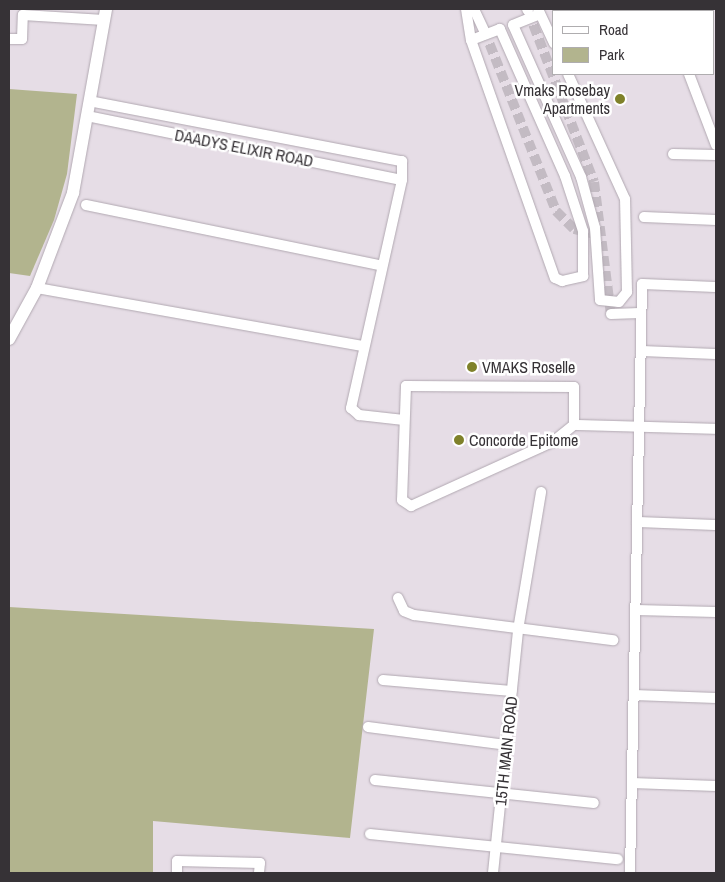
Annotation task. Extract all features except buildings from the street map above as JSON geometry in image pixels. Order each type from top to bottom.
[{"type":"street","points":[[466,9],[471,40],[554,278],[562,281],[583,276],[584,249],[565,176],[500,29],[471,40]]},
{"type":"street","points":[[474,9],[484,30]]},
{"type":"street","points":[[552,39],[539,11],[513,25],[580,176],[595,228],[600,300],[626,299],[626,199],[568,75]]},
{"type":"street","points":[[9,39],[22,39],[23,15],[105,14],[73,193],[37,288],[9,339]]},
{"type":"street","points":[[689,75],[716,145]]},
{"type":"street","name":"DAADYS ELIXIR ROAD","points":[[87,116],[402,180],[402,161],[89,102]]},
{"type":"street","points":[[672,154],[716,155]]},
{"type":"street","points":[[402,180],[351,408],[360,415],[404,420]]},
{"type":"street","points":[[86,205],[382,266]]},
{"type":"street","points":[[644,217],[716,220]]},
{"type":"street","points":[[584,249],[595,249]]},
{"type":"street","points":[[630,873],[642,284],[716,287]]},
{"type":"street","points":[[37,288],[364,346]]},
{"type":"street","points":[[611,314],[640,313]]},
{"type":"street","points":[[641,350],[716,354]]},
{"type":"street","points":[[574,425],[574,387],[406,386],[402,500],[411,506],[554,441],[574,425],[716,429]]},
{"type":"street","name":"15TH MAIN ROAD","points":[[493,873],[518,630],[541,492]]},
{"type":"street","points":[[637,522],[716,524]]},
{"type":"street","points":[[398,598],[404,611],[414,615],[518,630],[613,640]]},
{"type":"street","points":[[636,610],[716,612]]},
{"type":"street","points":[[383,680],[512,691]]},
{"type":"street","points":[[634,695],[716,698]]},
{"type":"street","points":[[368,727],[506,745]]},
{"type":"street","points":[[375,780],[501,791],[594,803]]},
{"type":"street","points":[[632,783],[716,786]]},
{"type":"street","points":[[370,834],[496,845],[618,859]]},
{"type":"street","points":[[177,873],[177,860],[260,863],[259,873]]},
{"type":"green space","points":[[9,89],[77,94],[67,174],[54,220],[30,276],[9,273]]},
{"type":"green space","points":[[9,607],[374,629],[350,838],[153,821],[153,873],[9,873]]},
{"type":"tunnel","points":[[528,11],[552,73]]},
{"type":"tunnel","points":[[484,30],[556,211],[574,229],[602,236]]},
{"type":"tunnel","points":[[553,75],[594,182],[611,314]]},
{"type":"place","name":"Vmaks Rosebay Apartments","points":[[620,99]]},
{"type":"place","name":"VMAKS Roselle","points":[[472,367]]},
{"type":"place","name":"Concorde Epitome","points":[[459,440]]}]
